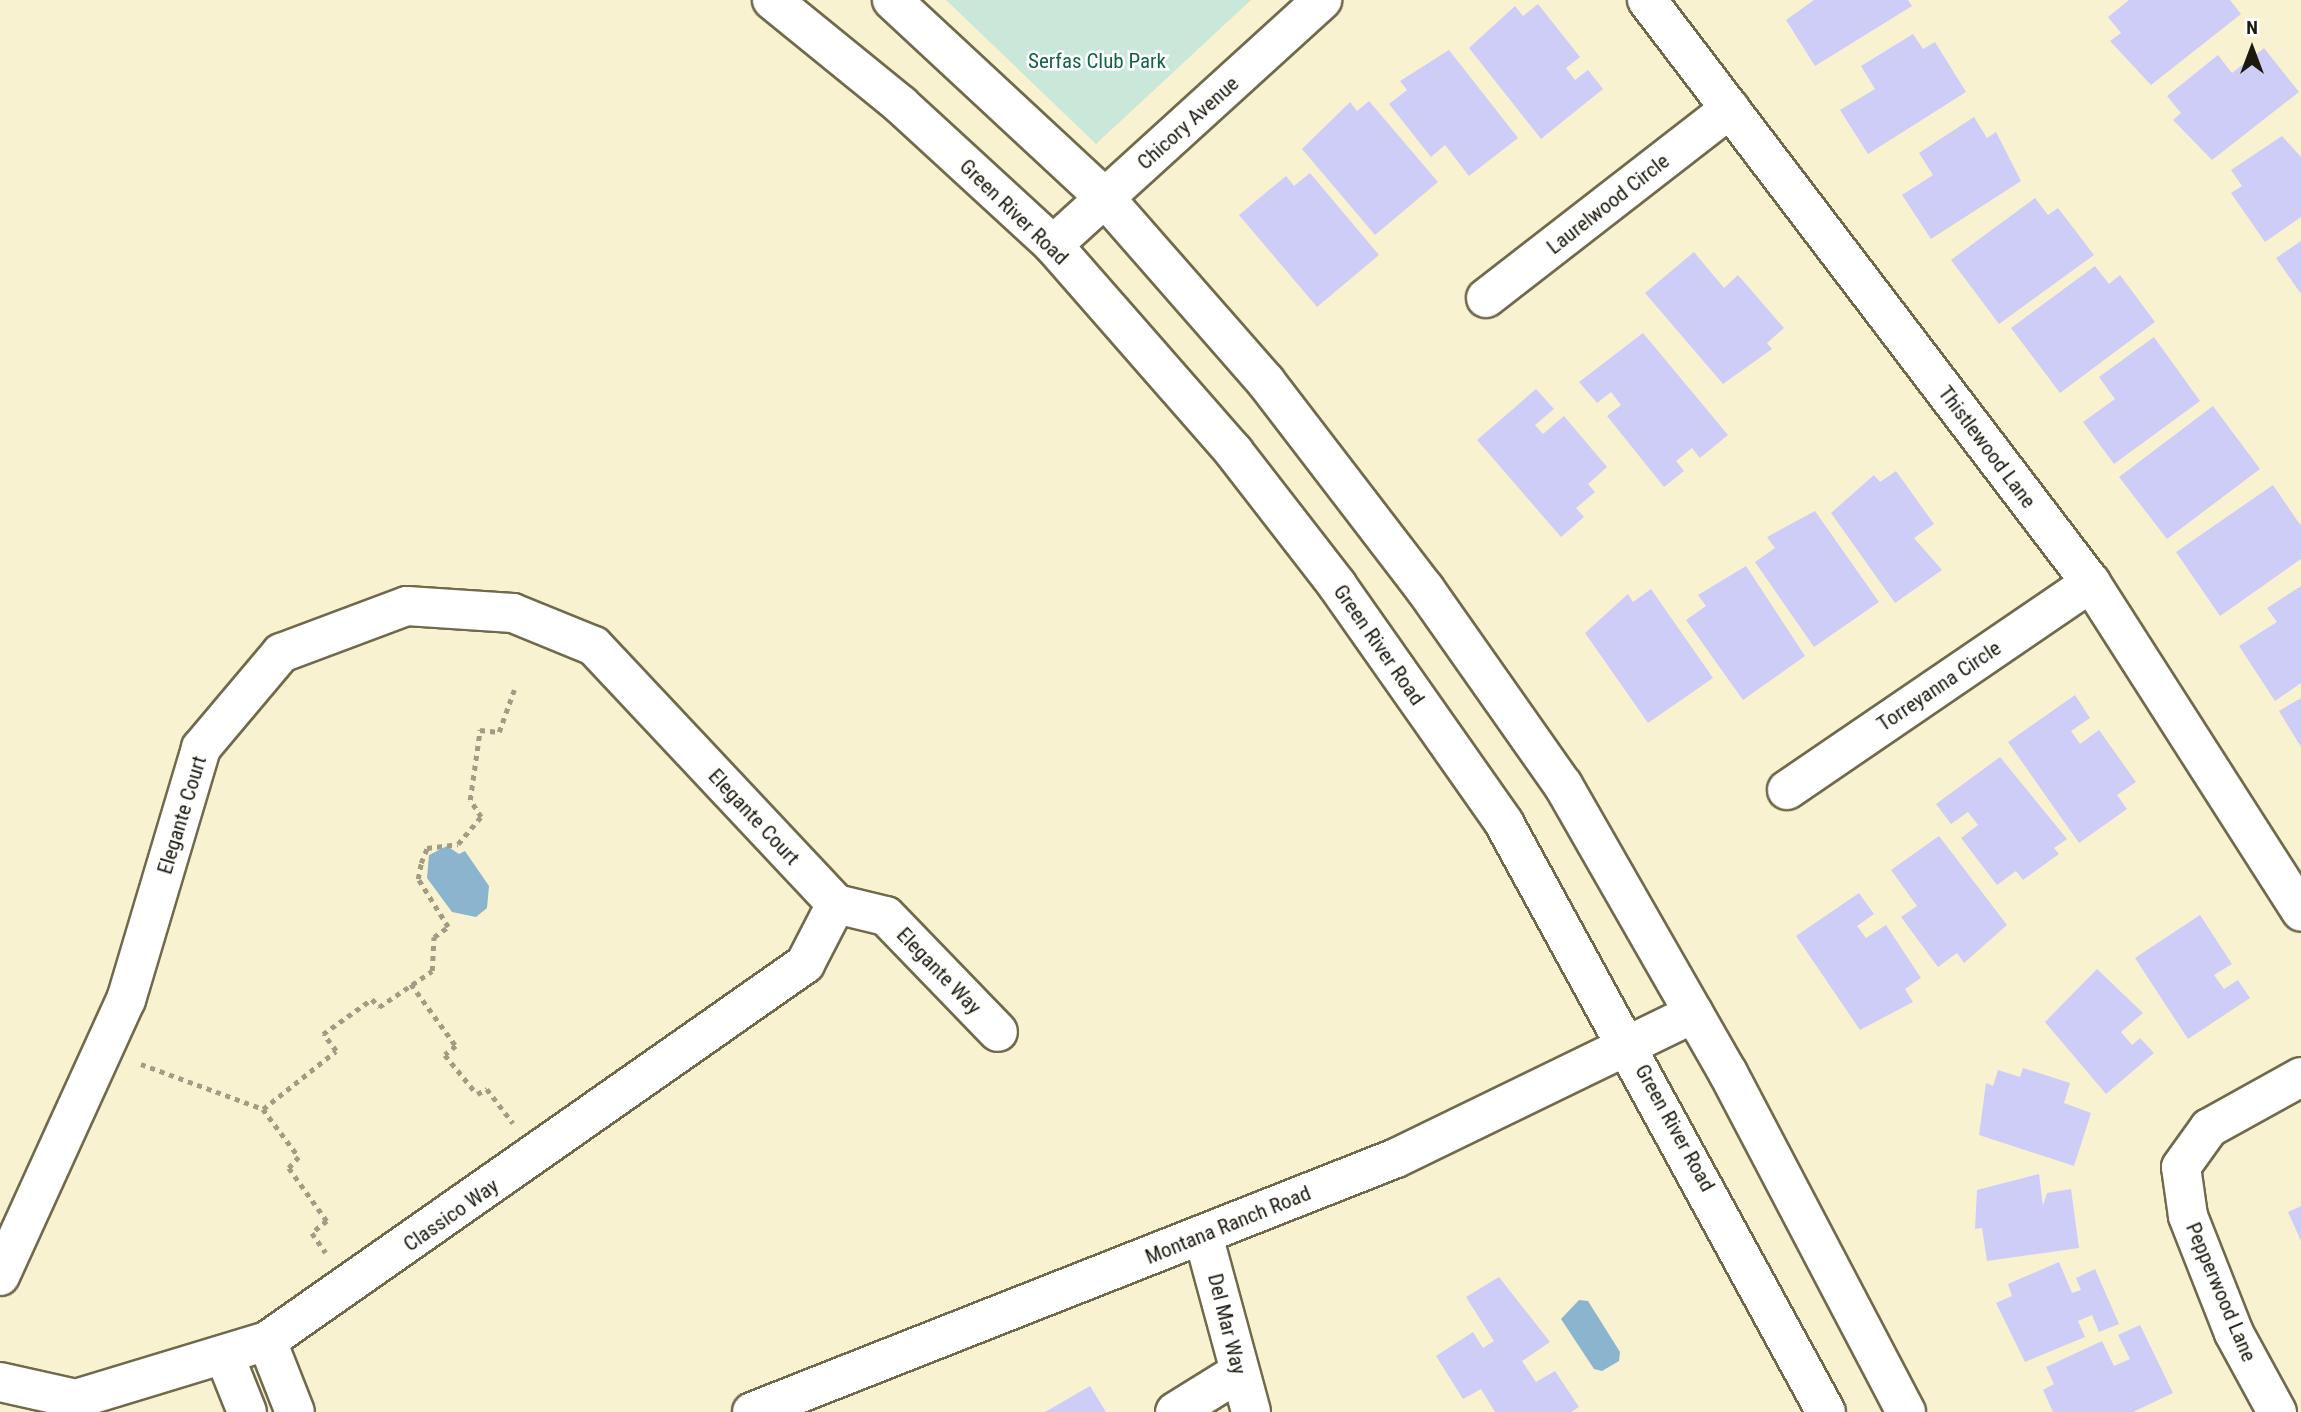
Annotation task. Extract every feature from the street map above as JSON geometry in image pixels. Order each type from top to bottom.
[{"type":"street","name":"Green River Road","points":[[772,0],[901,105],[1053,245],[1234,452],[1337,585],[1504,823],[1629,1045],[1826,1412]]},
{"type":"street","points":[[892,0],[1105,198],[1266,382],[1425,589],[1563,785],[1694,1013],[1906,1412]]},
{"type":"street","name":"Chicory Avenue","points":[[1053,245],[1322,0]]},
{"type":"street","name":"Thistlewood Lane","points":[[1647,0],[2091,583],[2301,912]]},
{"type":"street","name":"Laurelwood Circle","points":[[1486,298],[1730,109]]},
{"type":"street","name":"Torreyanna Circle","points":[[1787,790],[2091,583]]},
{"type":"street","name":"Elegante Court","points":[[0,1276],[126,1000],[201,748],[281,653],[407,606],[513,613],[594,646],[836,904]]},
{"type":"street","name":"Elegante Way","points":[[836,904],[886,916],[998,1032]]},
{"type":"street","name":"Classico Way","points":[[0,1382],[76,1399],[225,1357],[267,1341],[805,964],[836,904]]},
{"type":"street","name":"Montana Ranch Road","points":[[752,1412],[1396,1158],[1694,1013]]},
{"type":"street","name":"Pepperwood Lane","points":[[2277,1412],[2234,1333],[2188,1216],[2181,1167],[2209,1128],[2301,1077]]},
{"type":"street","name":"Del Mar Way","points":[[1203,1235],[1238,1373],[1251,1412]]},
{"type":"street","points":[[267,1341],[295,1412]]},
{"type":"street","points":[[225,1357],[247,1412]]},
{"type":"street","points":[[1175,1412],[1238,1373]]},
{"type":"path","points":[[263,1109],[336,1051],[323,1034],[372,999],[379,1007],[432,971],[434,937],[449,927],[418,880],[421,863],[427,848],[458,844],[481,817],[470,800],[480,730],[499,732],[514,690]]},
{"type":"path","points":[[411,984],[456,1046],[445,1055],[477,1094],[487,1089],[513,1124]]},
{"type":"path","points":[[141,1064],[263,1109],[299,1157],[289,1168],[327,1221],[312,1233],[329,1256]]},
{"type":"green space","name":"Serfas Club Park","points":[[946,0],[1251,0],[1096,144]]},
{"type":"water","points":[[447,846],[459,854],[465,851],[489,886],[487,908],[476,917],[452,912],[427,878],[429,855]]},
{"type":"water","points":[[1579,1300],[1588,1301],[1620,1352],[1619,1361],[1602,1371],[1594,1369],[1561,1319]]},
{"type":"building","points":[[1814,0],[1908,0],[1912,6],[1815,66],[1786,20]]},
{"type":"building","points":[[2129,0],[2230,0],[2241,14],[2151,85],[2110,41],[2121,33],[2108,17]]},
{"type":"building","points":[[1538,4],[1580,57],[1566,68],[1575,80],[1588,70],[1603,89],[1541,139],[1469,48],[1515,6],[1523,16]]},
{"type":"building","points":[[1913,34],[1923,49],[1935,42],[1966,92],[1868,154],[1840,110],[1875,89],[1861,66]]},
{"type":"building","points":[[2264,48],[2299,92],[2212,160],[2173,120],[2181,113],[2167,96],[2218,55],[2232,73]]},
{"type":"building","points":[[1449,50],[1518,138],[1469,176],[1445,145],[1431,157],[1389,104],[1407,90],[1400,81]]},
{"type":"building","points":[[1369,101],[1438,182],[1375,235],[1302,149],[1350,102],[1357,111]]},
{"type":"building","points":[[1974,117],[1987,138],[1996,132],[2021,181],[1931,239],[1902,195],[1933,175],[1919,153]]},
{"type":"building","points":[[2282,136],[2301,157],[2301,217],[2265,242],[2231,193],[2242,186],[2231,170]]},
{"type":"building","points":[[1310,173],[1379,255],[1317,307],[1239,215],[1286,176],[1294,186]]},
{"type":"building","points":[[2035,198],[2048,215],[2058,208],[2094,255],[1999,324],[1951,260]]},
{"type":"building","points":[[2301,241],[2301,294],[2276,258]]},
{"type":"building","points":[[1694,252],[1724,288],[1738,275],[1784,328],[1767,343],[1772,349],[1723,384],[1645,293]]},
{"type":"building","points":[[2095,266],[2109,284],[2120,275],[2155,322],[2060,393],[2011,328]]},
{"type":"building","points":[[1643,333],[1728,435],[1700,458],[1692,448],[1676,461],[1684,471],[1664,487],[1607,416],[1621,405],[1611,392],[1597,403],[1579,382]]},
{"type":"building","points":[[2154,337],[2200,401],[2114,464],[2083,422],[2115,399],[2099,377]]},
{"type":"building","points":[[1536,389],[1554,409],[1535,425],[1543,434],[1564,416],[1607,467],[1588,484],[1595,492],[1576,508],[1584,517],[1561,537],[1477,440]]},
{"type":"building","points":[[2213,406],[2260,469],[2167,539],[2119,477]]},
{"type":"building","points":[[1896,471],[1934,524],[1914,538],[1942,570],[1895,603],[1831,513],[1874,475],[1880,482]]},
{"type":"building","points":[[2273,485],[2301,526],[2301,559],[2220,616],[2176,552]]},
{"type":"building","points":[[1815,511],[1879,602],[1814,647],[1755,562],[1775,548],[1767,537]]},
{"type":"building","points":[[1746,566],[1805,656],[1743,700],[1686,620],[1706,606],[1698,595]]},
{"type":"building","points":[[2301,586],[2301,683],[2275,701],[2239,646],[2277,622],[2267,608]]},
{"type":"building","points":[[1651,589],[1713,678],[1648,723],[1585,633],[1628,594],[1633,602]]},
{"type":"building","points":[[2075,695],[2090,718],[2071,731],[2080,744],[2099,730],[2136,782],[2117,795],[2127,809],[2079,843],[2008,742]]},
{"type":"building","points":[[2301,698],[2301,747],[2279,711]]},
{"type":"building","points":[[2000,757],[2067,839],[2054,848],[2059,854],[2023,880],[2016,871],[1997,885],[1961,838],[1978,825],[1968,812],[1951,824],[1936,804]]},
{"type":"building","points":[[1939,836],[2007,925],[1964,963],[1957,953],[1938,967],[1901,917],[1917,906],[1891,870]]},
{"type":"building","points":[[1859,893],[1874,914],[1857,926],[1866,938],[1886,925],[1921,978],[1905,989],[1913,1002],[1860,1030],[1796,936]]},
{"type":"building","points":[[2200,915],[2232,964],[2214,975],[2224,989],[2238,980],[2250,998],[2188,1039],[2135,958]]},
{"type":"building","points":[[2097,969],[2143,1013],[2121,1032],[2132,1045],[2140,1038],[2154,1053],[2106,1094],[2045,1022]]},
{"type":"building","points":[[2023,1068],[2070,1083],[2064,1103],[2091,1113],[2074,1166],[1979,1135],[1986,1083],[1993,1086],[1998,1070],[2020,1077]]},
{"type":"building","points":[[2039,1174],[2043,1206],[2047,1193],[2071,1189],[2079,1248],[1987,1261],[1982,1228],[1975,1229],[1977,1190]]},
{"type":"building","points":[[2301,1206],[2301,1241],[2288,1212]]},
{"type":"building","points":[[2059,1262],[2072,1293],[2081,1290],[2076,1278],[2095,1269],[2119,1324],[2099,1332],[2092,1315],[2078,1321],[2085,1337],[2025,1362],[1996,1303],[2012,1296],[2008,1284]]},
{"type":"building","points":[[1499,1277],[1550,1342],[1522,1361],[1536,1382],[1555,1371],[1579,1407],[1571,1412],[1495,1412],[1481,1389],[1463,1399],[1436,1356],[1473,1332],[1483,1348],[1494,1341],[1466,1297]]},
{"type":"building","points":[[2140,1325],[2173,1393],[2133,1412],[2053,1412],[2043,1390],[2054,1384],[2046,1367],[2102,1341],[2114,1366],[2130,1359],[2118,1335]]},
{"type":"building","points":[[1090,1386],[1106,1412],[1045,1412]]}]
